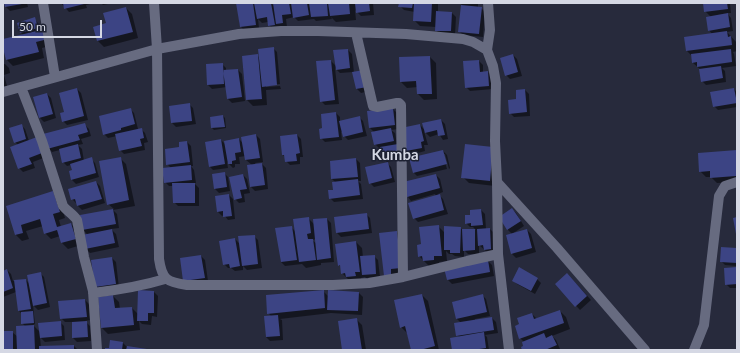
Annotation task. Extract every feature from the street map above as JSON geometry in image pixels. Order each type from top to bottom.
[{"type":"street","points":[[43,3],[55,77]]},
{"type":"street","points":[[154,3],[157,49],[159,259],[165,279],[172,283],[187,285],[333,285],[369,283],[403,277],[467,260],[498,254]]},
{"type":"street","points":[[488,3],[490,30],[487,50],[493,66],[496,83],[495,141],[498,254],[509,350]]},
{"type":"street","points":[[3,92],[157,49],[239,34],[281,31],[318,31],[406,34],[462,39],[472,42],[487,50]]},
{"type":"street","points":[[356,33],[373,106],[377,107],[396,103],[401,105],[403,277]]},
{"type":"street","points":[[21,87],[42,141],[63,206],[77,220],[93,293],[97,350]]},
{"type":"street","points":[[497,182],[557,248],[645,350]]},
{"type":"street","points":[[694,350],[704,325],[719,196],[725,186],[737,182]]},
{"type":"street","points":[[93,293],[145,285],[165,279]]},
{"type":"building","points":[[4,3],[22,3],[22,4],[5,7]]},
{"type":"building","points":[[63,3],[84,3],[84,4],[64,9]]},
{"type":"building","points":[[236,3],[253,3],[256,25],[240,27]]},
{"type":"building","points":[[254,3],[271,3],[275,25],[268,26],[267,17],[257,19]]},
{"type":"building","points":[[273,3],[289,3],[291,14],[282,15],[283,23],[276,24]]},
{"type":"building","points":[[291,3],[307,3],[309,15],[293,18]]},
{"type":"building","points":[[309,3],[327,3],[328,16],[311,17]]},
{"type":"building","points":[[328,3],[349,3],[350,14],[330,16]]},
{"type":"building","points":[[355,3],[369,3],[370,11],[356,13]]},
{"type":"building","points":[[399,3],[413,3],[412,8],[398,7]]},
{"type":"building","points":[[414,3],[432,3],[431,22],[413,21]]},
{"type":"building","points":[[703,3],[727,3],[728,9],[704,12]]},
{"type":"building","points":[[461,5],[482,7],[479,34],[458,32]]},
{"type":"building","points":[[126,7],[133,32],[97,41],[93,27],[106,23],[103,13]]},
{"type":"building","points":[[436,11],[452,12],[451,31],[435,31]]},
{"type":"building","points":[[728,13],[730,27],[708,31],[706,17]]},
{"type":"building","points":[[35,17],[38,28],[20,33],[17,23]]},
{"type":"building","points":[[45,29],[48,39],[36,42],[39,52],[6,60],[3,48],[3,39]]},
{"type":"building","points":[[727,31],[728,37],[731,36],[732,45],[686,51],[684,37]]},
{"type":"building","points":[[274,47],[277,85],[262,87],[258,49]]},
{"type":"building","points":[[348,49],[350,68],[336,70],[333,50]]},
{"type":"building","points":[[731,49],[732,62],[697,67],[697,62],[692,63],[691,54]]},
{"type":"building","points":[[258,54],[262,99],[246,100],[242,56]]},
{"type":"building","points":[[513,54],[518,72],[505,76],[500,58]]},
{"type":"building","points":[[430,56],[432,94],[417,94],[416,81],[400,82],[399,57]]},
{"type":"building","points":[[331,60],[335,100],[320,102],[316,61]]},
{"type":"building","points":[[479,60],[480,72],[488,71],[489,86],[465,88],[463,61]]},
{"type":"building","points":[[223,63],[224,84],[207,85],[206,64]]},
{"type":"building","points":[[721,66],[723,78],[701,82],[699,69]]},
{"type":"building","points":[[238,69],[242,97],[227,99],[223,70]]},
{"type":"building","points":[[364,70],[367,87],[356,89],[352,72]]},
{"type":"building","points":[[77,88],[84,116],[62,122],[60,113],[64,112],[59,93]]},
{"type":"building","points":[[734,88],[737,103],[713,107],[710,92]]},
{"type":"building","points":[[525,89],[527,112],[509,114],[508,100],[516,99],[516,90]]},
{"type":"building","points":[[47,93],[53,114],[39,118],[33,97]]},
{"type":"building","points":[[190,103],[192,121],[171,123],[169,106]]},
{"type":"building","points":[[131,108],[135,124],[103,135],[99,116]]},
{"type":"building","points":[[393,108],[395,125],[369,128],[367,111]]},
{"type":"building","points":[[336,112],[339,137],[320,139],[319,129],[322,128],[321,114]]},
{"type":"building","points":[[223,115],[225,127],[211,128],[210,117]]},
{"type":"building","points":[[360,116],[363,132],[343,137],[339,121]]},
{"type":"building","points":[[441,119],[445,135],[438,136],[437,130],[425,133],[422,123]]},
{"type":"building","points":[[85,123],[88,132],[78,135],[80,140],[47,149],[43,134]]},
{"type":"building","points":[[22,124],[26,139],[14,143],[9,128]]},
{"type":"building","points":[[420,124],[424,141],[421,142],[422,148],[406,151],[401,128]]},
{"type":"building","points":[[142,128],[144,138],[140,139],[142,146],[119,151],[115,134]]},
{"type":"building","points":[[391,128],[394,141],[374,145],[371,132]]},
{"type":"building","points":[[256,134],[260,158],[245,160],[241,137]]},
{"type":"building","points":[[297,134],[300,153],[296,154],[297,161],[285,162],[284,155],[282,155],[280,136]]},
{"type":"building","points":[[37,137],[42,153],[29,158],[32,164],[18,169],[10,147]]},
{"type":"building","points":[[239,138],[241,152],[235,153],[236,160],[232,161],[232,164],[228,164],[224,141]]},
{"type":"building","points":[[221,139],[225,164],[209,167],[205,142]]},
{"type":"building","points":[[187,141],[190,162],[166,165],[165,149],[179,147],[179,142]]},
{"type":"building","points":[[78,144],[81,158],[62,163],[59,149]]},
{"type":"building","points":[[398,144],[400,154],[382,158],[380,147]]},
{"type":"building","points":[[465,144],[493,147],[490,181],[461,178]]},
{"type":"building","points":[[443,150],[447,164],[413,173],[409,158]]},
{"type":"building","points":[[737,150],[736,176],[710,178],[710,171],[699,172],[698,153]]},
{"type":"building","points":[[92,157],[96,173],[71,180],[69,171],[72,170],[70,164]]},
{"type":"building","points":[[121,157],[129,200],[107,205],[99,161]]},
{"type":"building","points":[[356,158],[358,177],[331,179],[330,161]]},
{"type":"building","points":[[388,162],[392,178],[369,184],[365,167]]},
{"type":"building","points":[[262,163],[265,185],[250,187],[247,165]]},
{"type":"building","points":[[191,165],[192,180],[164,183],[162,168]]},
{"type":"building","points":[[225,172],[227,187],[214,189],[212,174]]},
{"type":"building","points":[[243,174],[247,189],[240,190],[242,198],[234,200],[229,177]]},
{"type":"building","points":[[436,174],[440,188],[407,197],[403,182]]},
{"type":"building","points":[[358,179],[360,195],[329,199],[328,190],[333,190],[332,182]]},
{"type":"building","points":[[96,181],[102,199],[77,206],[75,199],[71,200],[68,189]]},
{"type":"building","points":[[172,183],[195,183],[195,203],[173,203]]},
{"type":"building","points":[[53,191],[60,212],[53,214],[57,227],[71,223],[76,239],[61,243],[57,230],[44,234],[40,219],[21,225],[23,233],[15,235],[6,206]]},
{"type":"building","points":[[229,194],[232,216],[223,217],[223,211],[217,212],[215,196]]},
{"type":"building","points":[[440,194],[444,210],[413,219],[408,203]]},
{"type":"building","points":[[512,208],[521,221],[507,230],[499,217]]},
{"type":"building","points":[[113,209],[116,224],[82,230],[80,215]]},
{"type":"building","points":[[481,209],[483,225],[471,226],[471,223],[465,224],[465,215],[470,215],[470,210]]},
{"type":"building","points":[[367,213],[369,229],[336,233],[334,217]]},
{"type":"building","points":[[309,217],[311,233],[307,234],[308,239],[313,239],[316,260],[299,262],[293,219]]},
{"type":"building","points":[[737,217],[737,234],[736,234],[733,218]]},
{"type":"building","points":[[327,218],[331,258],[317,260],[313,219]]},
{"type":"building","points":[[439,225],[442,256],[434,256],[434,260],[423,261],[422,256],[418,257],[417,245],[421,244],[419,227]]},
{"type":"building","points":[[292,226],[297,260],[281,262],[275,228]]},
{"type":"building","points":[[444,226],[461,227],[460,253],[450,253],[450,250],[444,250]]},
{"type":"building","points":[[490,228],[491,249],[484,250],[483,245],[478,246],[477,229]]},
{"type":"building","points":[[112,229],[115,243],[85,249],[82,235]]},
{"type":"building","points":[[462,229],[475,229],[475,250],[463,251]]},
{"type":"building","points":[[527,229],[532,248],[511,254],[506,235]]},
{"type":"building","points":[[397,231],[401,268],[391,269],[391,275],[384,276],[379,233]]},
{"type":"building","points":[[255,235],[258,264],[242,266],[238,236]]},
{"type":"building","points":[[235,238],[240,266],[230,268],[229,264],[223,265],[219,241]]},
{"type":"building","points":[[356,241],[360,272],[355,272],[356,276],[346,277],[345,273],[341,274],[340,265],[338,266],[335,244]]},
{"type":"building","points":[[721,247],[737,248],[737,263],[720,262]]},
{"type":"building","points":[[201,255],[205,278],[183,281],[180,258]]},
{"type":"building","points":[[375,255],[376,274],[362,275],[360,256]]},
{"type":"building","points":[[112,257],[116,284],[95,287],[91,260]]},
{"type":"building","points":[[488,260],[490,272],[447,280],[444,268]]},
{"type":"building","points":[[519,267],[538,278],[531,291],[512,281]]},
{"type":"building","points":[[737,267],[737,284],[725,285],[724,268]]},
{"type":"building","points":[[7,269],[13,288],[3,292],[3,271]]},
{"type":"building","points":[[41,272],[47,303],[33,306],[27,275]]},
{"type":"building","points":[[567,273],[587,296],[575,307],[555,284]]},
{"type":"building","points":[[26,279],[31,309],[18,311],[14,280]]},
{"type":"building","points":[[138,290],[154,291],[154,313],[148,313],[148,321],[137,321]]},
{"type":"building","points":[[324,290],[325,308],[267,314],[266,295]]},
{"type":"building","points":[[328,290],[359,292],[358,311],[327,310]]},
{"type":"building","points":[[422,294],[435,346],[420,350],[411,350],[405,326],[400,328],[394,300]]},
{"type":"building","points":[[483,294],[487,312],[456,319],[452,302]]},
{"type":"building","points":[[113,295],[115,308],[132,307],[134,325],[101,328],[98,297]]},
{"type":"building","points":[[85,299],[87,317],[60,319],[58,301]]},
{"type":"building","points":[[560,310],[564,323],[519,339],[515,326],[519,324],[517,318],[532,313],[534,319]]},
{"type":"building","points":[[33,311],[34,323],[21,324],[21,312]]},
{"type":"building","points":[[278,315],[280,336],[266,337],[264,316]]},
{"type":"building","points":[[492,317],[494,330],[456,336],[454,323]]},
{"type":"building","points":[[357,318],[362,350],[342,350],[338,321]]},
{"type":"building","points":[[61,321],[62,336],[40,338],[38,323]]},
{"type":"building","points":[[87,321],[88,337],[72,338],[72,322]]},
{"type":"building","points":[[34,325],[35,350],[17,350],[16,326]]},
{"type":"building","points":[[3,331],[13,331],[13,350],[3,350]]},
{"type":"building","points":[[484,332],[486,348],[473,350],[452,350],[450,338]]},
{"type":"building","points":[[544,333],[546,338],[552,335],[557,345],[545,350],[522,350],[522,342]]},
{"type":"building","points":[[110,340],[123,342],[122,350],[105,350],[105,348],[109,348]]},
{"type":"building","points":[[74,345],[74,350],[39,350],[39,346]]},
{"type":"building","points":[[127,346],[147,349],[147,350],[126,350]]},
{"type":"district","name":"Kumba","points":[[395,155]]}]
